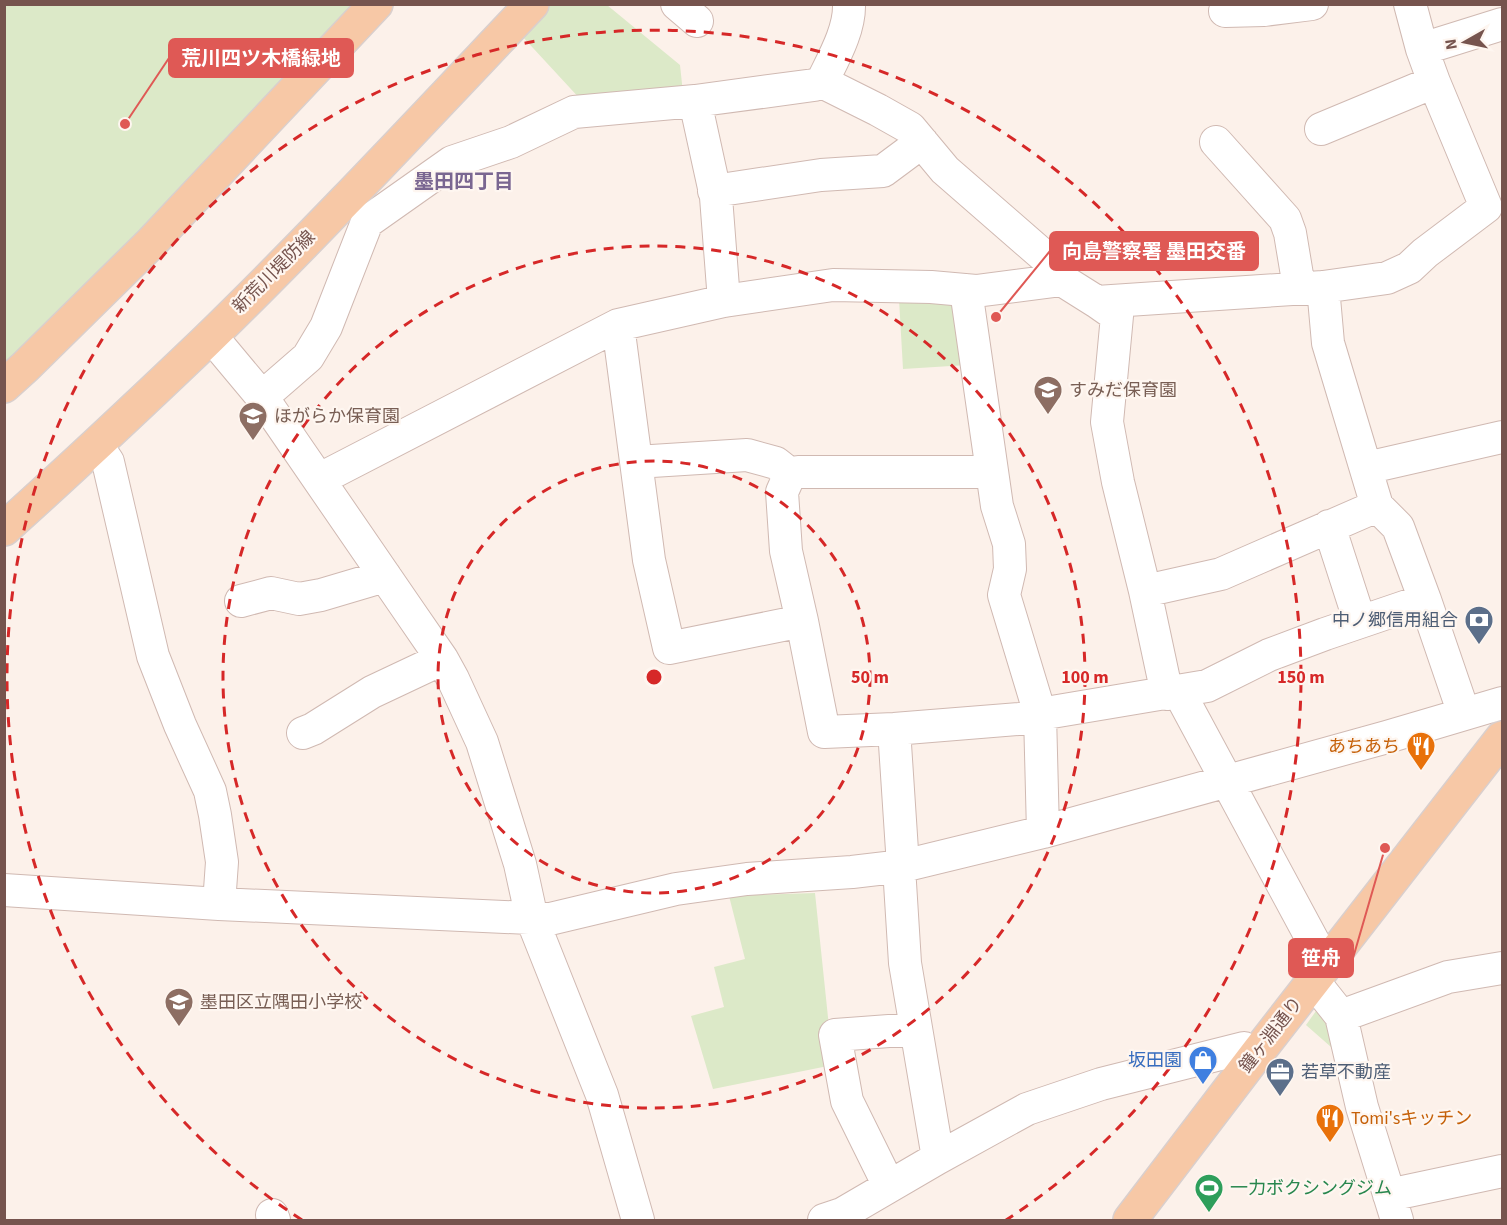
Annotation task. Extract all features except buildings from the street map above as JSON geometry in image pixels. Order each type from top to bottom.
[{"type":"main road","points":[[4,386],[150,244],[376,4]]},
{"type":"main road","name":"新荒川堤防線","points":[[4,529],[95,447],[211,336],[356,212],[532,4]]},
{"type":"main road","name":"鐘ヶ淵通り","points":[[1130,1221],[1255,1056],[1503,738]]},
{"type":"street","points":[[822,82],[842,40],[849,4]]},
{"type":"street","points":[[1225,11],[1264,10],[1312,4]]},
{"type":"street","points":[[1097,302],[1311,287],[1387,278],[1409,268],[1425,254],[1494,206],[1434,81],[1422,49],[1410,4]]},
{"type":"street","points":[[1422,49],[1503,24]]},
{"type":"street","points":[[1321,129],[1434,81]]},
{"type":"street","points":[[262,397],[308,357],[326,327],[356,212],[452,162],[511,142],[574,112],[695,101],[822,82],[910,128],[945,170],[1045,257],[1062,280],[1117,316],[1107,422],[1118,482],[1144,591],[1173,693],[1226,781],[1319,974],[1322,992],[1341,1016],[1362,1107],[1393,1208],[1503,1171]]},
{"type":"street","points":[[695,101],[714,191],[724,301]]},
{"type":"street","points":[[714,191],[820,175],[883,171],[922,142]]},
{"type":"street","points":[[1216,142],[1285,219],[1311,287],[1377,506],[1398,527],[1464,714]]},
{"type":"street","points":[[320,479],[618,325],[724,301],[836,284],[976,291],[1062,280]]},
{"type":"street","points":[[966,290],[997,506],[1009,544],[1010,569],[1004,595],[1040,714],[1043,832]]},
{"type":"street","points":[[618,325],[649,560],[669,648],[802,621]]},
{"type":"street","points":[[211,336],[262,397],[320,479],[442,659],[453,679],[482,742],[520,864],[532,919],[602,1095],[638,1221]]},
{"type":"street","points":[[1366,468],[1503,437]]},
{"type":"street","points":[[95,447],[108,462],[153,656],[180,725],[210,791],[216,815],[222,862],[219,904]]},
{"type":"street","points":[[636,462],[747,455],[776,462],[790,474]]},
{"type":"street","points":[[790,474],[798,472],[992,472]]},
{"type":"street","points":[[790,474],[782,492],[786,551],[824,732],[1031,718],[1040,714],[1207,686],[1269,655],[1425,600]]},
{"type":"street","points":[[1144,591],[1221,574],[1377,506]]},
{"type":"street","points":[[1329,526],[1360,622]]},
{"type":"street","points":[[241,601],[271,593],[299,599],[321,595],[385,576]]},
{"type":"street","points":[[303,733],[372,692],[442,659]]},
{"type":"street","points":[[4,890],[219,904],[550,919],[676,889],[747,879],[852,872],[901,866],[1043,832],[1503,703]]},
{"type":"street","points":[[894,729],[905,963],[938,1158]]},
{"type":"street","points":[[1341,1016],[1448,977],[1503,968]]},
{"type":"street","points":[[889,1186],[847,1101],[835,1035],[916,1029]]},
{"type":"street","points":[[824,1221],[842,1214],[1027,1109],[1101,1084],[1244,1048],[1255,1056]]},
{"type":"green space","points":[[5,5],[354,5],[136,243],[5,364]]},
{"type":"green space","points":[[548,5],[607,5],[680,65],[683,93],[582,101],[521,35]]},
{"type":"green space","points":[[899,299],[960,301],[967,365],[903,369]]},
{"type":"green space","points":[[815,893],[833,1065],[713,1089],[691,1016],[724,1007],[714,967],[745,959],[729,896]]},
{"type":"green space","points":[[1321,1004],[1340,1045],[1331,1047],[1306,1025]]},
{"type":"place","name":"荒川四ツ木橋緑地","points":[[125,124]]},
{"type":"place","name":"向島警察署 墨田交番","points":[[996,317]]},
{"type":"place","name":"すみだ保育園","points":[[1048,416]]},
{"type":"place","name":"ほがらか保育園","points":[[253,442]]},
{"type":"place","name":"中ノ郷信用組合","points":[[1479,646]]},
{"type":"place","name":"あちあち","points":[[1421,772]]},
{"type":"place","name":"笹舟","points":[[1385,848]]},
{"type":"place","name":"墨田区立隅田小学校","points":[[179,1028]]},
{"type":"place","name":"坂田園","points":[[1203,1086]]},
{"type":"place","name":"若草不動産","points":[[1280,1098]]},
{"type":"place","name":"Tomi'sキッチン","points":[[1330,1144]]},
{"type":"place","name":"一力ボクシングジム","points":[[1209,1214]]},
{"type":"district","name":"墨田四丁目","points":[[464,182]]}]
